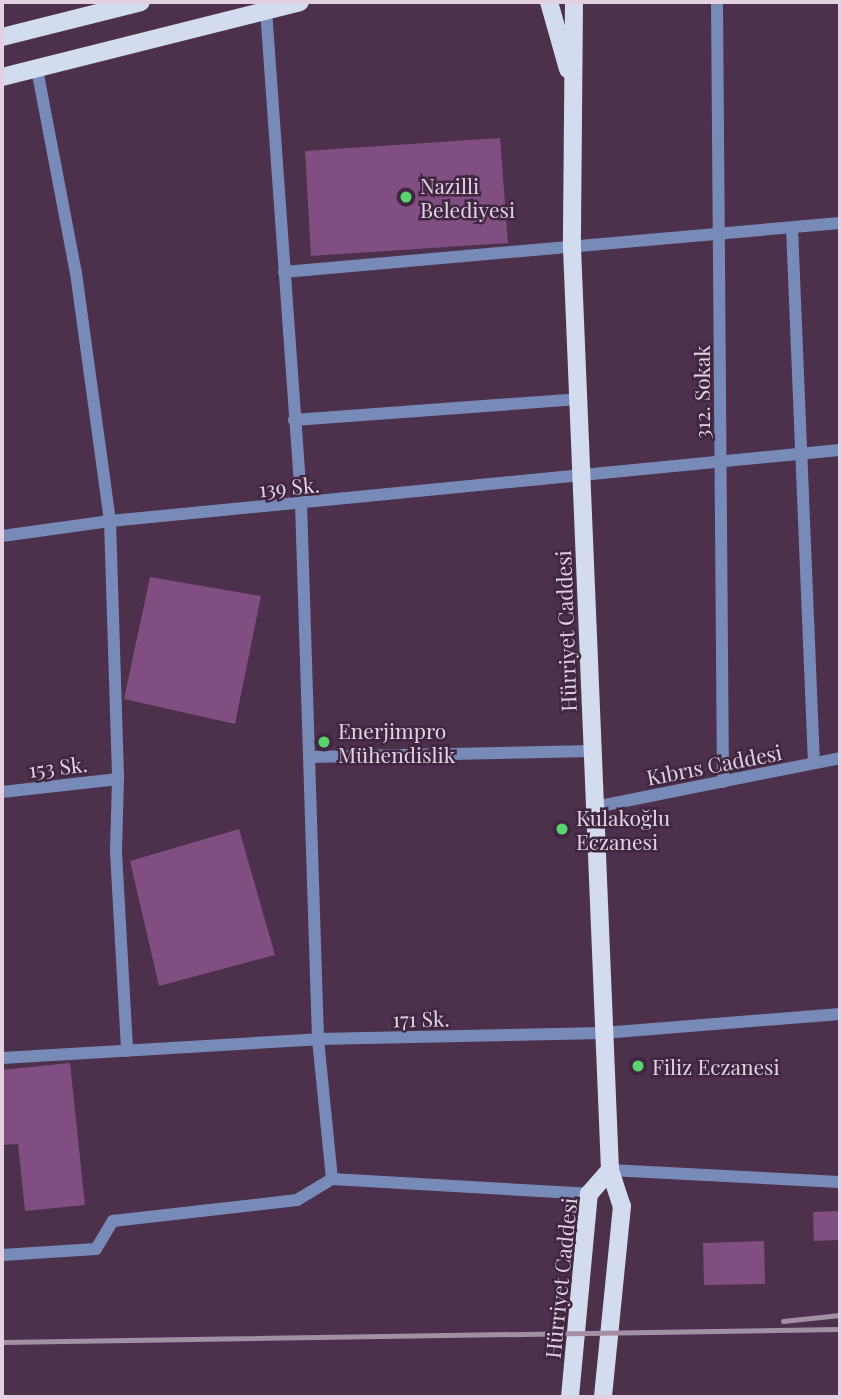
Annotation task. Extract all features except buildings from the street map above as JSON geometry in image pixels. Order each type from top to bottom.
[{"type":"main road","points":[[2,37],[141,2]]},
{"type":"main road","points":[[2,77],[300,2]]},
{"type":"main road","name":"Hürriyet Caddesi","points":[[549,2],[573,89]]},
{"type":"main road","name":"Hürriyet Caddesi","points":[[574,2],[572,248],[603,1033],[610,1170],[622,1206],[603,1397]]},
{"type":"main road","name":"Hürriyet Caddesi","points":[[570,1397],[589,1194],[610,1170]]},
{"type":"street","name":"312. Sokak","points":[[717,2],[723,782]]},
{"type":"street","points":[[266,10],[301,504],[317,1039],[332,1179]]},
{"type":"street","points":[[37,69],[76,273],[110,521],[118,779],[116,852],[127,1051]]},
{"type":"street","points":[[284,272],[840,223]]},
{"type":"street","points":[[792,228],[814,763]]},
{"type":"street","points":[[294,420],[578,399]]},
{"type":"street","name":"139 Sk.","points":[[2,536],[110,521],[721,465],[840,450]]},
{"type":"street","points":[[309,757],[593,751]]},
{"type":"street","name":"Kıbrıs Caddesi","points":[[595,807],[840,758]]},
{"type":"street","name":"153 Sk.","points":[[2,792],[118,779]]},
{"type":"street","name":"171 Sk.","points":[[2,1058],[317,1039],[603,1033],[840,1014]]},
{"type":"street","points":[[610,1170],[840,1182]]},
{"type":"street","points":[[2,1255],[96,1249],[113,1221],[174,1210],[297,1200],[332,1179],[589,1194]]},
{"type":"railway","points":[[783,1321],[840,1315]]},
{"type":"railway","points":[[2,1342],[840,1329]]},
{"type":"place","name":"Nazilli Belediyesi","points":[[406,197]]},
{"type":"place","name":"Enerjimpro Mühendislik","points":[[324,742]]},
{"type":"place","name":"Kulakoğlu Eczanesi","points":[[562,829]]},
{"type":"place","name":"Filiz Eczanesi","points":[[638,1066]]}]
